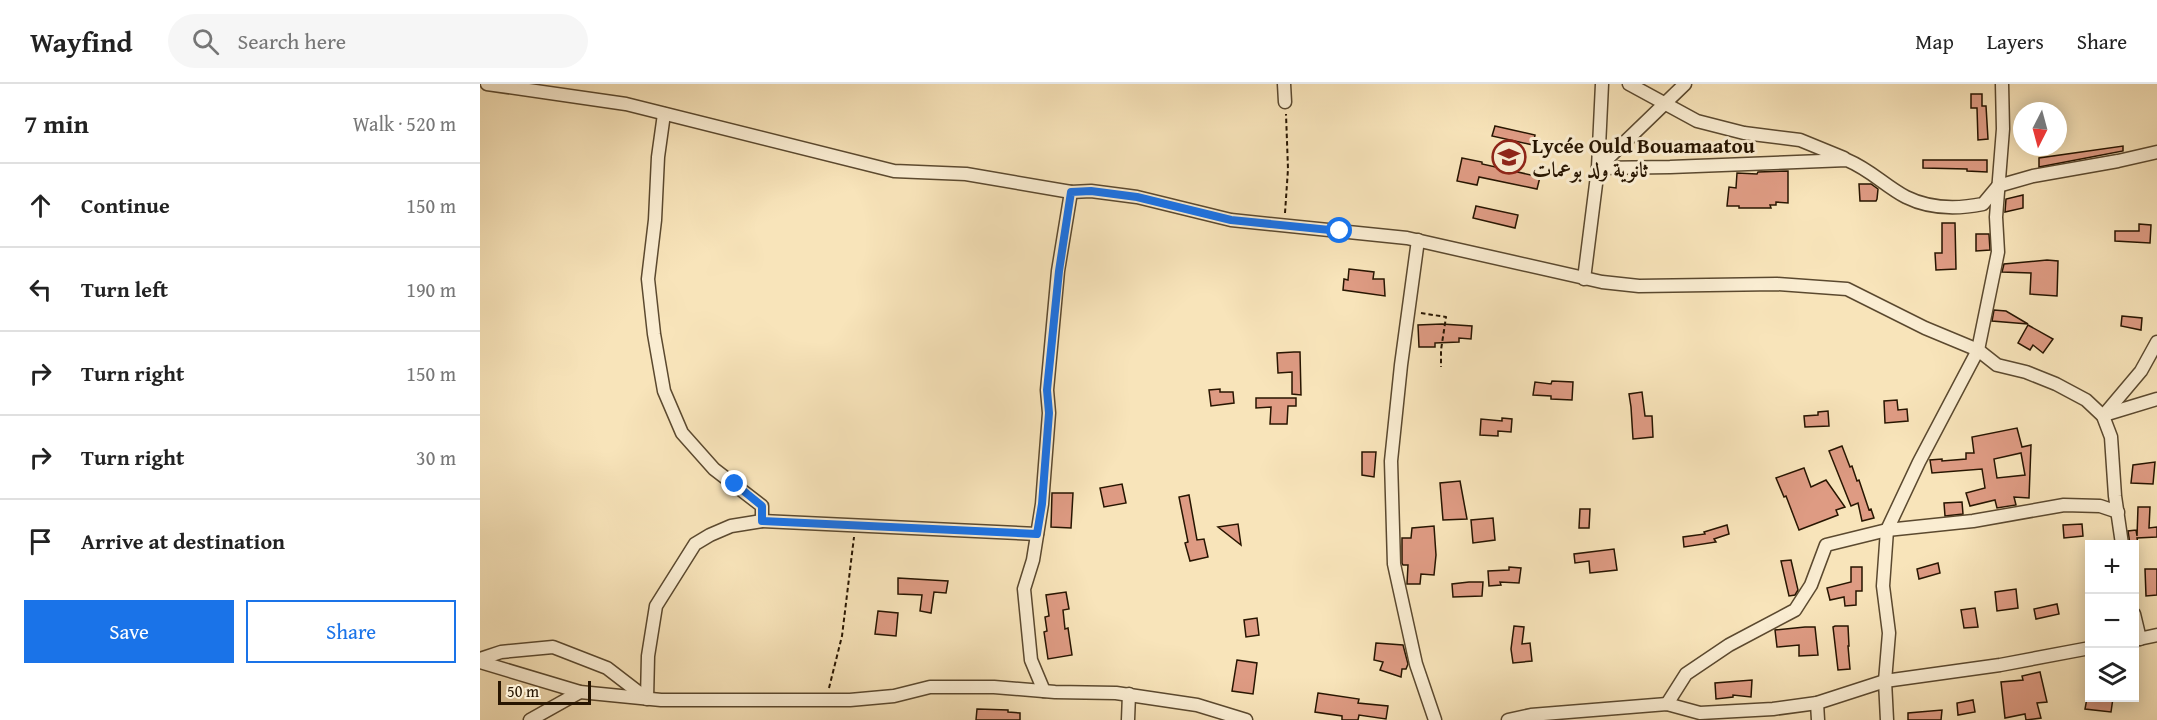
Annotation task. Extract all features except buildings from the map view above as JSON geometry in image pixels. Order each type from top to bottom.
[{"type":"street","points":[[487,84],[626,104],[894,171],[966,174],[1071,192],[1091,191],[1137,197],[1231,220],[1418,240],[1584,279],[1620,285],[1777,284],[1847,289],[1978,350],[1997,365],[2026,372],[2086,400],[2103,416],[2111,437],[2115,496],[2122,540]]},
{"type":"street","points":[[1284,84],[1285,102]]},
{"type":"street","points":[[1584,279],[1598,168],[1602,84]]},
{"type":"street","points":[[1629,84],[1697,121],[1744,133],[1800,140],[1865,168],[1906,197],[1931,205],[1955,208],[1983,204],[1998,186],[2033,176],[2157,152]]},
{"type":"street","points":[[1598,168],[1685,84]]},
{"type":"street","points":[[1887,720],[1885,681],[1889,633],[1883,586],[1887,530],[1919,462],[1934,438],[1978,350],[1998,252],[1996,217],[2003,129],[2002,84]]},
{"type":"street","points":[[664,114],[648,279],[654,334],[664,391],[682,433],[714,469],[762,506],[762,521]]},
{"type":"street","points":[[1598,168],[1847,160]]},
{"type":"street","points":[[1044,691],[1031,660],[1024,589],[1033,560],[1042,504],[1049,413],[1047,390],[1059,271],[1071,192]]},
{"type":"street","points":[[1418,240],[1391,461],[1394,564],[1416,664],[1435,720]]},
{"type":"street","points":[[2103,416],[2141,372],[2157,342]]},
{"type":"street","points":[[2103,416],[2157,399]]},
{"type":"street","points":[[1666,704],[1686,674],[1729,645],[1795,610],[1811,585],[1826,545],[1887,530],[1973,521],[2064,505],[2100,506],[2118,512]]},
{"type":"street","points":[[646,699],[648,656],[656,606],[695,544],[731,526],[762,521],[1037,534]]},
{"type":"street","points":[[2139,639],[2157,635]]},
{"type":"street","points":[[480,661],[501,652],[553,647],[607,668],[646,699]]},
{"type":"street","points":[[1508,720],[1542,714],[1666,704],[1700,713],[1773,709],[1817,703],[1885,681],[2000,665],[2085,649]]},
{"type":"street","points":[[480,661],[580,692],[646,699],[850,700],[894,696],[930,687],[994,687],[1129,694],[1197,705],[1246,720]]},
{"type":"street","points":[[530,720],[580,692]]},
{"type":"street","points":[[1128,720],[1129,694]]},
{"type":"street","points":[[1817,703],[1818,720]]},
{"type":"path","points":[[1284,225],[1288,169],[1285,102]]},
{"type":"path","points":[[1409,313],[1436,314],[1446,317],[1441,367]]},
{"type":"path","points":[[826,699],[843,636],[856,526]]},
{"type":"place","name":"Lycée Ould Bouamaatou ثانوية ولد بوعمات","points":[[1509,157]]},
{"type":"route","points":[[735,484],[762,506],[762,521],[1037,534],[1042,504],[1049,413],[1047,390],[1059,271],[1071,192],[1091,191],[1137,197],[1231,220],[1340,231]]}]
